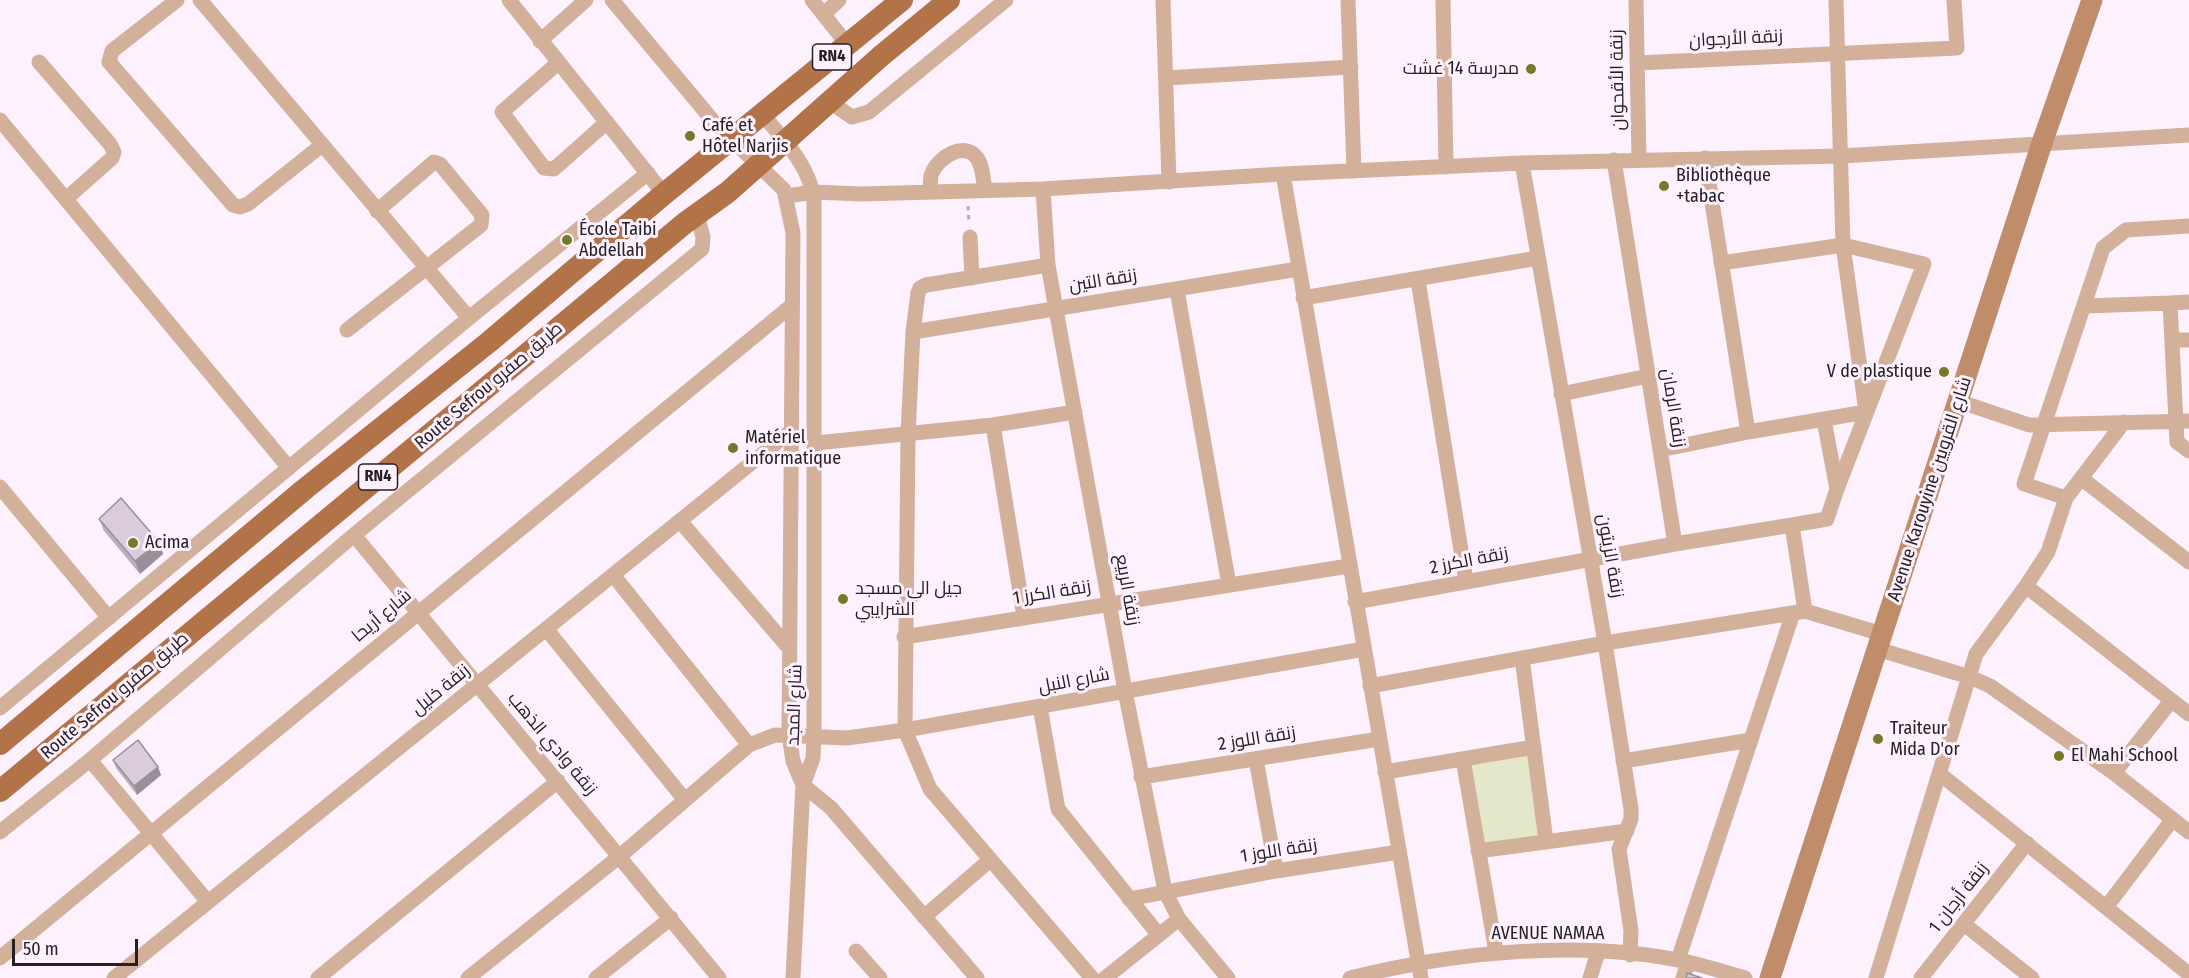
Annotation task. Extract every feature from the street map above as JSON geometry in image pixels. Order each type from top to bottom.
[{"type":"main road","name":"RN4","points":[[731,140],[902,0]]},
{"type":"main road","name":"RN4","points":[[758,167],[949,0]]},
{"type":"main road","name":"Route Sefrou طريق صفرو","points":[[0,744],[306,488],[489,342],[731,140]]},
{"type":"main road","name":"Route Sefrou طريق صفرو","points":[[0,791],[758,167]]},
{"type":"street","points":[[177,0],[112,51],[109,62],[233,205],[240,207],[248,204],[322,145]]},
{"type":"street","points":[[509,0],[664,194]]},
{"type":"street","points":[[540,41],[586,0]]},
{"type":"street","points":[[612,0],[731,140],[787,196],[814,192],[1043,189],[1282,174],[1522,163],[1841,156],[2042,142],[2189,135]]},
{"type":"street","points":[[812,0],[847,44]]},
{"type":"street","points":[[824,14],[839,0]]},
{"type":"street","points":[[830,102],[852,117],[869,112],[1006,0]]},
{"type":"street","points":[[1163,0],[1169,182]]},
{"type":"street","points":[[1348,0],[1354,171]]},
{"type":"street","points":[[1443,0],[1446,167]]},
{"type":"street","name":"زنقة الأقحوان","points":[[1636,0],[1639,160]]},
{"type":"street","points":[[1836,0],[1843,244],[1866,412]]},
{"type":"street","name":"زنقة الأرجوان","points":[[1637,63],[1957,48],[1954,0]]},
{"type":"street","points":[[202,1],[469,318]]},
{"type":"street","name":"Avenue Karouyine شارع القرويين","points":[[1770,978],[2088,2]]},
{"type":"street","points":[[39,62],[110,144],[114,152],[112,159],[66,199]]},
{"type":"street","points":[[558,63],[502,112],[544,168],[554,169],[607,122]]},
{"type":"street","points":[[1166,78],[1351,67]]},
{"type":"street","name":"شارع المجد","points":[[762,114],[786,142],[808,176],[814,192],[816,443],[814,736],[813,758],[803,785]]},
{"type":"street","points":[[0,120],[289,468]]},
{"type":"street","points":[[931,192],[932,172],[948,154],[957,151],[971,153],[978,160],[985,190]]},
{"type":"street","points":[[1704,158],[1748,432]]},
{"type":"street","name":"زنقة الرمان","points":[[1614,160],[1675,544]]},
{"type":"street","name":"زنقة الزيتون","points":[[1522,163],[1605,643],[1630,809],[1627,831],[1619,849],[1630,931],[1630,955]]},
{"type":"street","points":[[347,330],[426,269],[483,221],[482,215],[440,164],[429,164],[377,211]]},
{"type":"street","points":[[0,708],[469,318],[648,173]]},
{"type":"street","points":[[1282,174],[1421,978]]},
{"type":"street","name":"زنقة الربيع","points":[[1043,189],[1048,265],[1141,777],[1165,891],[1179,918],[1228,978]]},
{"type":"street","name":"شارع المجد","points":[[787,196],[792,233],[789,735],[793,761],[803,785]]},
{"type":"street","points":[[0,832],[90,760],[354,535],[702,249],[704,237],[697,215]]},
{"type":"street","points":[[2066,498],[2024,484],[2103,248],[2126,230],[2189,226]]},
{"type":"street","points":[[970,237],[972,278]]},
{"type":"street","points":[[1675,544],[1827,519],[1924,264],[1843,244],[1721,263]]},
{"type":"street","points":[[1303,298],[1538,258]]},
{"type":"street","points":[[1048,265],[920,288],[913,332],[908,435],[904,637],[905,730],[930,789],[1092,978]]},
{"type":"street","name":"زنقة التين","points":[[913,332],[1298,269]]},
{"type":"street","points":[[1418,280],[1466,582]]},
{"type":"street","points":[[1177,290],[1229,585]]},
{"type":"street","points":[[2085,306],[2189,302]]},
{"type":"street","points":[[2170,303],[2182,421],[2177,442],[2189,451]]},
{"type":"street","name":"شارع أريحا","points":[[0,958],[791,306]]},
{"type":"street","points":[[2173,340],[2189,339]]},
{"type":"street","points":[[1562,394],[1648,376]]},
{"type":"street","points":[[1958,401],[2029,425],[2182,421]]},
{"type":"street","points":[[816,443],[993,425],[1075,412]]},
{"type":"street","points":[[1660,450],[1866,412]]},
{"type":"street","points":[[1824,420],[1837,489]]},
{"type":"street","points":[[1876,978],[1976,654],[2048,552],[2066,498],[2124,422]]},
{"type":"street","points":[[993,425],[1024,617]]},
{"type":"street","name":"زنقة خليل","points":[[114,978],[791,431]]},
{"type":"street","points":[[2081,478],[2189,562]]},
{"type":"street","points":[[0,487],[109,618]]},
{"type":"street","points":[[680,521],[789,648]]},
{"type":"street","points":[[1683,978],[1683,961],[1751,740],[1799,612],[1792,525]]},
{"type":"street","name":"زنقة وادي الذهب","points":[[354,535],[719,978]]},
{"type":"street","name":"زنقة الكرز 2","points":[[1355,602],[1675,544]]},
{"type":"street","name":"زنقة الكرز 1","points":[[904,637],[1349,566]]},
{"type":"street","points":[[468,978],[620,856],[749,745],[614,576]]},
{"type":"street","points":[[2026,586],[2189,714]]},
{"type":"street","points":[[1370,686],[1605,643],[1799,612],[1970,677],[2007,697],[2114,773],[2189,832]]},
{"type":"street","points":[[547,630],[685,800]]},
{"type":"street","name":"شارع النبل","points":[[749,745],[775,735],[847,738],[905,730],[1364,649]]},
{"type":"street","points":[[1522,658],[1546,841]]},
{"type":"street","points":[[2114,773],[2171,701]]},
{"type":"street","points":[[1040,707],[1058,809],[1158,934]]},
{"type":"street","name":"زنقة اللوز 2","points":[[1141,777],[1379,738]]},
{"type":"street","points":[[1623,761],[1751,740]]},
{"type":"street","points":[[1385,772],[1534,747]]},
{"type":"street","points":[[1256,759],[1276,871]]},
{"type":"street","points":[[1463,759],[1496,952]]},
{"type":"street","points":[[90,760],[208,902]]},
{"type":"street","points":[[1940,774],[2189,974]]},
{"type":"street","points":[[324,976],[558,781]]},
{"type":"street","points":[[803,785],[831,808],[977,978]]},
{"type":"street","points":[[793,978],[803,785]]},
{"type":"street","points":[[2107,906],[2174,819]]},
{"type":"street","points":[[1478,850],[1627,831]]},
{"type":"street","name":"زنقة أرجان 1","points":[[1921,978],[2028,843]]},
{"type":"street","name":"زنقة اللوز 1","points":[[1129,899],[1276,871],[1399,852]]},
{"type":"street","points":[[924,917],[990,860]]},
{"type":"street","points":[[596,978],[671,918]]},
{"type":"street","points":[[1105,978],[1179,918]]},
{"type":"street","points":[[1964,924],[2032,978]]},
{"type":"street","points":[[856,951],[880,978]]},
{"type":"street","name":"AVENUE NAMAA","points":[[1350,978],[1418,962],[1496,952],[1598,952],[1683,961],[1745,978]]},
{"type":"street","points":[[1590,978],[1598,952]]},
{"type":"path","points":[[967,190],[970,237]]},
{"type":"green space","points":[[1533,752],[1545,840],[1479,849],[1465,763]]},
{"type":"building","name":"Acima","points":[[121,498],[159,542],[135,561],[99,519]]},
{"type":"building","points":[[138,740],[158,767],[134,786],[113,760]]},
{"type":"building","points":[[1687,973],[1702,978],[1686,978]]},
{"type":"place","name":"مدرسة 14 غشت","points":[[1531,69]]},
{"type":"place","name":"Café et Hôtel Narjis","points":[[690,136]]},
{"type":"place","name":"Bibliothèque +tabac","points":[[1664,186]]},
{"type":"place","name":"École Taibi Abdellah","points":[[567,240]]},
{"type":"place","name":"V de plastique","points":[[1944,372]]},
{"type":"place","name":"Matériel informatique","points":[[733,448]]},
{"type":"place","name":"Acima","points":[[133,543]]},
{"type":"place","name":"جيل الي مسجد الشرايبي","points":[[843,599]]},
{"type":"place","name":"Traiteur Mida D'or","points":[[1878,739]]},
{"type":"place","name":"El Mahi School","points":[[2059,756]]}]
